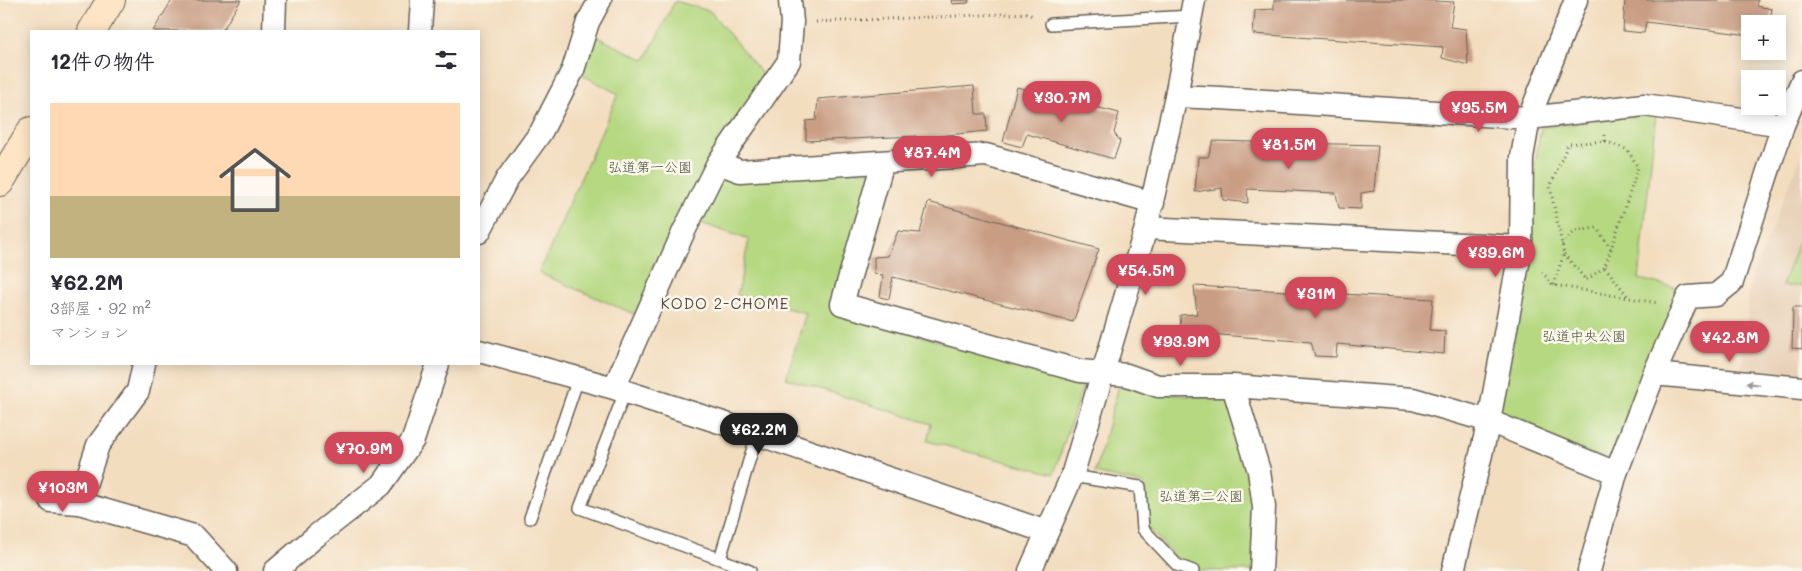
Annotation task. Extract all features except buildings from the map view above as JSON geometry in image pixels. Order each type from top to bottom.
[{"type":"main road","points":[[93,30],[111,0]]},
{"type":"main road","points":[[0,182],[30,133]]},
{"type":"street","points":[[274,30],[275,0]]},
{"type":"street","points":[[420,30],[422,0]]},
{"type":"street","points":[[480,230],[507,179],[541,132],[573,70],[588,22],[600,0]]},
{"type":"street","points":[[619,390],[684,231],[718,163],[788,61],[792,22],[790,0]]},
{"type":"street","points":[[1453,571],[1489,421],[1521,246],[1522,157],[1529,118],[1576,0]]},
{"type":"street","points":[[1030,571],[1072,476],[1146,228],[1176,96],[1193,8]]},
{"type":"street","points":[[1589,571],[1616,473],[1654,374],[1688,297],[1716,295],[1732,282],[1783,125],[1802,81]]},
{"type":"street","points":[[1176,96],[1529,118],[1644,105],[1783,125]]},
{"type":"street","points":[[718,163],[740,171],[986,156],[1153,203]]},
{"type":"street","points":[[883,162],[842,304],[1080,370],[1127,375],[1158,386],[1234,386],[1413,400],[1489,421],[1616,473]]},
{"type":"street","points":[[1146,228],[1521,246]]},
{"type":"street","points":[[480,351],[619,390],[757,434],[1047,532]]},
{"type":"street","points":[[79,503],[98,445],[138,391],[144,365]]},
{"type":"street","points":[[275,571],[381,485],[413,440],[438,365]]},
{"type":"street","points":[[1654,374],[1802,388]]},
{"type":"street","points":[[1234,386],[1259,471],[1264,507],[1261,571]]},
{"type":"street","points":[[52,501],[79,503],[194,536],[226,571]]},
{"type":"lane","points":[[1051,24],[1193,8]]},
{"type":"lane","points":[[530,518],[578,378]]},
{"type":"lane","points":[[619,390],[580,508],[750,571]]},
{"type":"lane","points":[[720,559],[757,434]]},
{"type":"lane","points":[[1072,476],[1140,486],[1143,529],[1177,565],[1193,571]]},
{"type":"path","points":[[792,22],[1027,13],[1051,24]]},
{"type":"path","points":[[1605,141],[1607,108]]},
{"type":"path","points":[[1605,141],[1628,150],[1638,168],[1605,267],[1586,280],[1564,254],[1550,188],[1568,144],[1605,141]]},
{"type":"path","points":[[1562,245],[1575,231],[1597,228],[1611,250]]},
{"type":"path","points":[[1521,246],[1552,286],[1684,307]]},
{"type":"path","points":[[1552,286],[1564,254]]},
{"type":"path","points":[[1605,267],[1629,298]]},
{"type":"shaded area","points":[[1802,154],[1802,374],[1742,369],[1750,282]]},
{"type":"green space","name":"弘道第一公園","points":[[675,1],[710,11],[765,77],[709,163],[874,172],[835,310],[1083,385],[1054,474],[927,441],[931,424],[786,378],[806,313],[737,296],[749,240],[681,216],[641,317],[539,273],[618,94],[579,73],[591,34],[645,60]]},
{"type":"green space","name":"弘道中央公園","points":[[1656,113],[1639,279],[1685,290],[1612,462],[1495,417],[1541,128]]},
{"type":"green space","points":[[1802,232],[1802,286],[1782,286]]},
{"type":"green space","name":"弘道第二公園","points":[[1119,385],[1150,393],[1230,399],[1257,487],[1259,571],[1198,571],[1179,562],[1147,526],[1144,484],[1095,473]]},
{"type":"district","name":"KODO 2-CHOME","points":[[725,303]]}]
